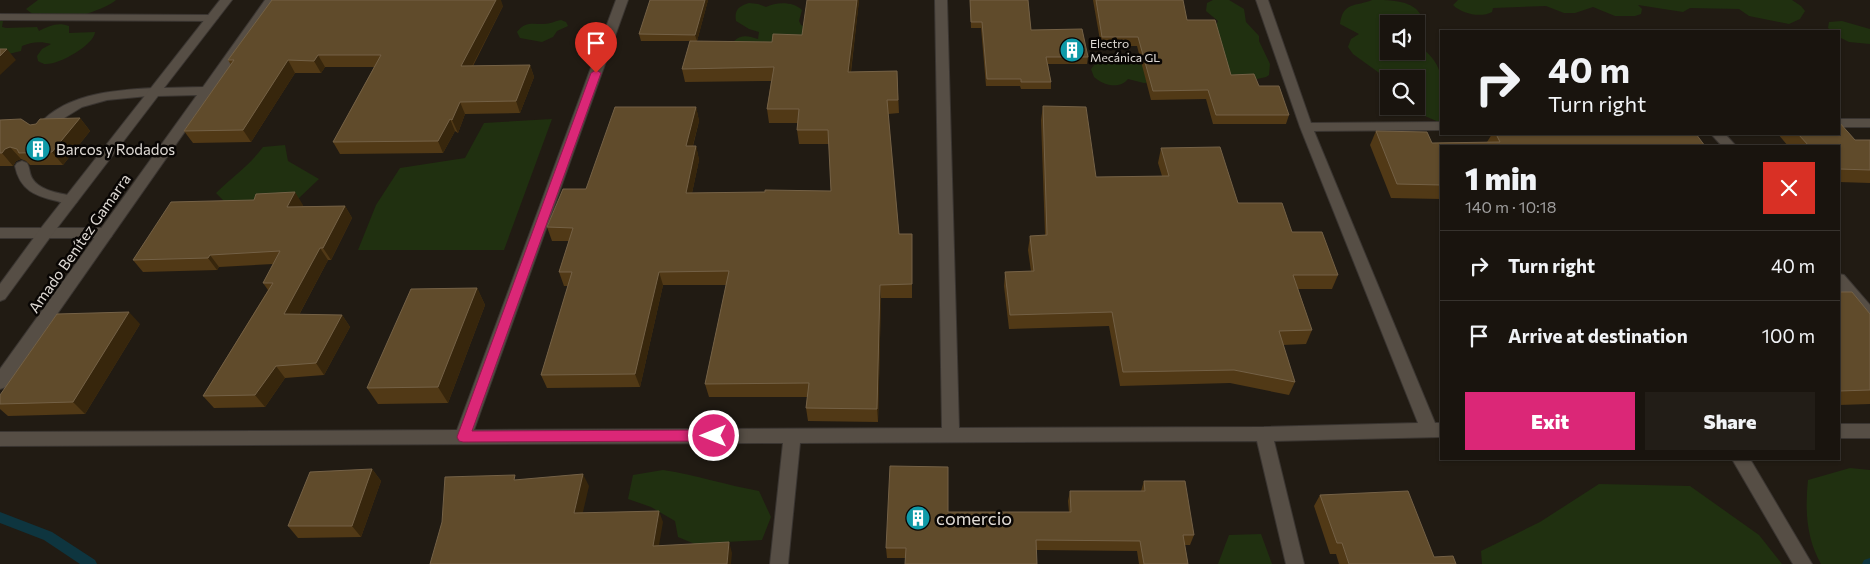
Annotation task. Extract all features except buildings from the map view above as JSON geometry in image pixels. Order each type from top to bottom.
[{"type":"street","name":"Amado Benítez Gamarra","points":[[0,295],[46,232],[226,0]]},
{"type":"street","name":"Amado Benítez Gamarra","points":[[0,382],[271,0]]},
{"type":"street","points":[[463,437],[622,0]]},
{"type":"street","points":[[941,0],[951,435]]},
{"type":"street","points":[[0,440],[1264,434],[1435,430],[1306,127],[1262,0]]},
{"type":"street","points":[[0,17],[212,18]]},
{"type":"street","points":[[40,132],[48,122],[83,102],[115,94],[207,91]]},
{"type":"street","points":[[1840,124],[1870,124]]},
{"type":"street","points":[[1306,127],[1440,126]]},
{"type":"street","points":[[1719,135],[1728,145]]},
{"type":"street","points":[[22,166],[23,177],[35,190],[71,200]]},
{"type":"street","points":[[0,233],[106,233]]},
{"type":"street","points":[[1840,280],[1870,316]]},
{"type":"street","points":[[1840,431],[1870,431]]},
{"type":"street","points":[[1264,434],[1295,564]]},
{"type":"street","points":[[779,564],[792,435]]},
{"type":"street","points":[[1742,460],[1803,564]]},
{"type":"green space","points":[[38,0],[116,0],[88,13],[56,21],[40,18],[26,9]]},
{"type":"green space","points":[[1213,0],[1229,0],[1244,9],[1246,22],[1259,36],[1259,41],[1270,64],[1269,75],[1257,79],[1194,69],[1218,21],[1206,11],[1207,3]]},
{"type":"green space","points":[[1372,0],[1394,1],[1408,4],[1418,11],[1421,15],[1380,15],[1380,60],[1425,60],[1425,51],[1427,52],[1439,69],[1440,74],[1440,123],[1423,115],[1425,115],[1425,70],[1380,70],[1380,74],[1353,54],[1348,47],[1351,39],[1359,34],[1340,24],[1344,12],[1351,6]]},
{"type":"green space","points":[[1458,0],[1792,0],[1805,11],[1800,19],[1789,24],[1749,16],[1739,9],[1690,8],[1683,12],[1638,5],[1642,9],[1641,14],[1635,16],[1615,16],[1593,7],[1575,13],[1564,13],[1546,6],[1493,8],[1492,12],[1488,14],[1477,15],[1461,11],[1453,5]]},
{"type":"green space","points":[[749,3],[766,7],[779,3],[794,5],[802,10],[799,21],[801,25],[834,40],[734,44],[734,41],[742,36],[758,39],[759,32],[749,29],[736,21],[738,9]]},
{"type":"green space","points":[[561,20],[566,22],[568,26],[557,31],[553,37],[542,42],[520,38],[517,32],[526,25],[546,24]]},
{"type":"green space","points":[[0,21],[3,21],[2,27],[6,28],[37,27],[39,31],[61,24],[69,26],[69,33],[95,32],[89,43],[75,53],[59,61],[45,64],[38,61],[37,56],[42,49],[51,44],[47,43],[29,44],[22,46],[21,51],[0,56]]},
{"type":"green space","points":[[1842,21],[1870,29],[1870,44],[1849,42],[1840,38],[1840,30],[1831,30],[1828,28],[1829,22]]},
{"type":"green space","points":[[1127,54],[1140,60],[1153,82],[1144,83],[1128,79],[1120,84],[1111,85],[1094,77],[1091,69],[1095,64],[1109,63],[1114,56]]},
{"type":"green space","points":[[552,119],[504,250],[358,250],[376,205],[400,168],[465,158],[484,123]]},
{"type":"green space","points":[[285,145],[288,161],[319,179],[299,198],[248,218],[230,207],[216,193],[247,165],[263,147]]},
{"type":"green space","points":[[1850,468],[1870,470],[1870,564],[1821,564],[1812,544],[1808,523],[1808,480]]},
{"type":"green space","points":[[663,470],[759,491],[771,517],[762,540],[726,542],[702,547],[678,537],[675,521],[651,507],[628,499],[633,475]]},
{"type":"green space","points":[[1599,484],[1690,486],[1759,535],[1782,564],[1482,564],[1481,551],[1540,522]]},
{"type":"green space","points":[[1261,534],[1272,564],[1218,564],[1229,535]]},
{"type":"waterway","points":[[0,517],[48,536],[91,564]]},
{"type":"place","name":"Electro Mecánica GL","points":[[1072,50]]},
{"type":"place","name":"Barcos y Rodados","points":[[38,149]]},
{"type":"place","name":"comercio","points":[[918,518]]},
{"type":"route","points":[[596,73],[463,437],[714,436]]}]
